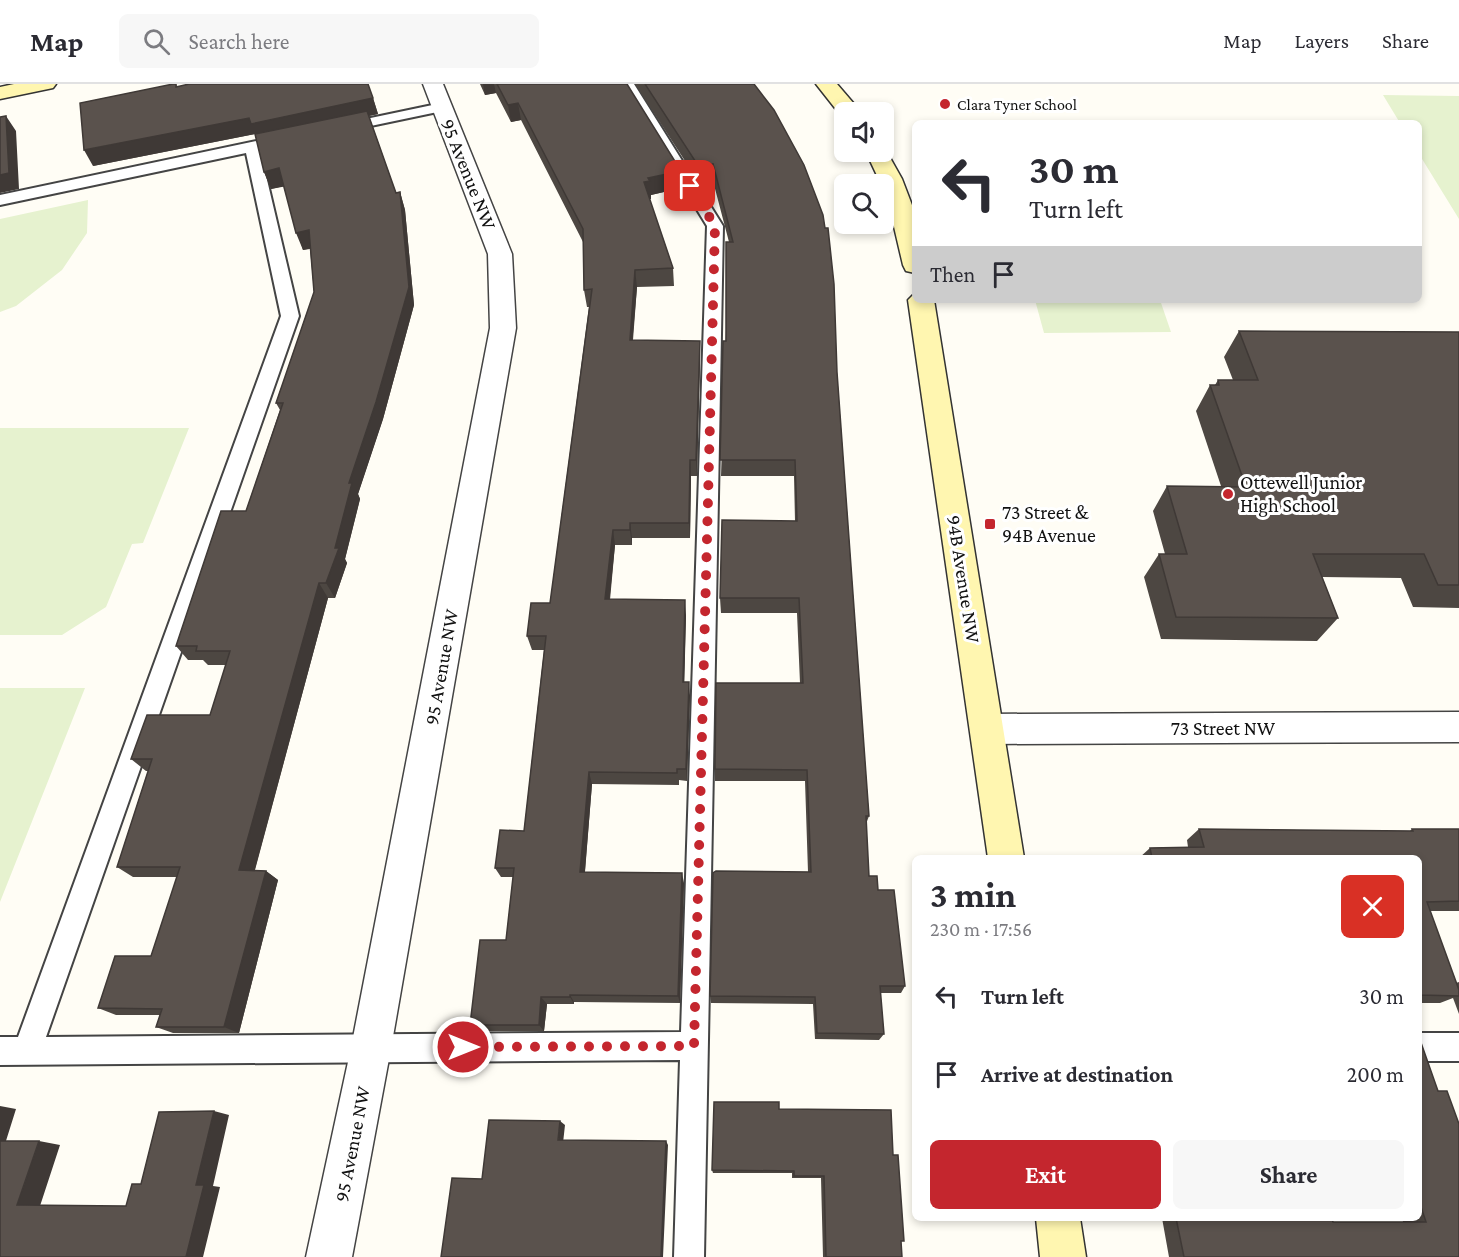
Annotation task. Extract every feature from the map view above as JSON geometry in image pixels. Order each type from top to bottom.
[{"type":"street","points":[[0,93],[46,84]]},
{"type":"street","points":[[826,84],[841,102]]},
{"type":"street","name":"95 Avenue NW","points":[[329,1257],[371,1048],[503,328],[500,254],[438,95]]},
{"type":"street","points":[[883,162],[903,208],[912,251]]},
{"type":"street","name":"94B Avenue NW","points":[[921,303],[1006,855]]},
{"type":"street","name":"73 Street NW","points":[[988,729],[1459,727]]},
{"type":"street","points":[[1058,1221],[1063,1257]]},
{"type":"lane","points":[[627,84],[715,226],[688,1257]]},
{"type":"lane","points":[[331,130],[438,95]]},
{"type":"lane","points":[[0,200],[286,140]]},
{"type":"lane","points":[[252,147],[290,315],[13,1051],[694,1046]]},
{"type":"lane","points":[[1422,1047],[1459,1047]]},
{"type":"green space","points":[[1383,95],[1459,96],[1459,219],[1422,159],[1422,120],[1398,120]]},
{"type":"green space","points":[[88,200],[87,233],[62,270],[16,306],[0,312],[0,219]]},
{"type":"green space","points":[[1036,303],[1161,303],[1171,332],[1044,333]]},
{"type":"green space","points":[[0,428],[189,428],[143,543],[132,544],[106,607],[62,635],[0,635]]},
{"type":"green space","points":[[0,688],[85,688],[0,902]]},
{"type":"building","points":[[176,84],[176,87],[189,84],[368,84],[373,98],[251,124],[249,118],[84,150],[80,103]]},
{"type":"building","points":[[497,84],[627,84],[681,171],[648,178],[650,181],[644,182],[673,268],[635,270],[630,340],[700,341],[696,460],[690,460],[689,523],[630,523],[630,530],[613,530],[605,599],[685,600],[683,682],[689,682],[686,769],[677,769],[677,773],[589,772],[580,872],[682,873],[678,996],[541,997],[539,1025],[470,1025],[480,940],[506,940],[514,868],[495,868],[500,830],[524,831],[546,636],[527,636],[531,603],[550,603],[592,289],[584,290],[583,229],[518,103],[508,105]]},
{"type":"building","points":[[645,84],[754,84],[774,110],[804,165],[823,215],[825,228],[828,228],[834,284],[837,372],[869,816],[866,816],[869,876],[877,876],[878,890],[894,890],[905,986],[880,986],[884,1034],[817,1033],[815,997],[710,996],[713,873],[716,871],[811,872],[807,770],[715,769],[716,683],[803,683],[799,598],[720,598],[722,520],[797,521],[795,460],[720,460],[723,341],[726,341],[726,242],[733,242],[713,164],[699,167]]},
{"type":"building","points":[[367,111],[396,193],[400,192],[409,287],[376,402],[349,483],[352,483],[335,548],[339,548],[326,583],[319,583],[239,870],[266,871],[224,1027],[156,1027],[162,1009],[98,1008],[115,956],[151,956],[180,867],[117,867],[152,759],[131,759],[147,715],[210,715],[230,651],[196,651],[197,646],[176,646],[221,511],[246,511],[283,403],[276,403],[314,292],[309,230],[296,233],[279,168],[264,172],[255,134]]},
{"type":"building","points":[[6,116],[9,173],[0,175],[0,117]]},
{"type":"building","points":[[1239,331],[1459,332],[1459,585],[1438,585],[1424,554],[1313,554],[1338,618],[1176,617],[1159,554],[1187,554],[1167,486],[1246,487],[1210,385],[1219,385],[1218,380],[1258,380]]},
{"type":"building","points":[[1199,829],[1413,831],[1412,829],[1459,829],[1459,901],[1427,902],[1459,990],[1459,996],[1422,995],[1422,855],[1151,855],[1150,848],[1204,847]]},
{"type":"building","points":[[1422,1046],[1438,1091],[1447,1091],[1459,1124],[1459,1257],[1184,1257],[1177,1221],[1333,1221],[1426,1222],[1422,1210]]},
{"type":"building","points":[[714,1102],[779,1102],[779,1109],[891,1110],[893,1155],[898,1155],[904,1241],[901,1241],[902,1257],[826,1257],[824,1176],[794,1176],[794,1171],[712,1170]]},
{"type":"building","points":[[214,1111],[196,1185],[204,1185],[186,1257],[0,1257],[0,1141],[39,1141],[17,1205],[126,1206],[132,1184],[141,1184],[159,1112]]},
{"type":"building","points":[[489,1120],[560,1121],[558,1140],[666,1141],[661,1257],[441,1257],[452,1178],[482,1179]]},
{"type":"place","name":"Clara Tyner School","points":[[945,104]]},
{"type":"place","name":"Ottewell Junior High School","points":[[1228,494]]},
{"type":"place","name":"73 Street & 94B Avenue","points":[[990,524]]},
{"type":"route","points":[[463,1047],[694,1046],[715,226],[690,186]]}]
